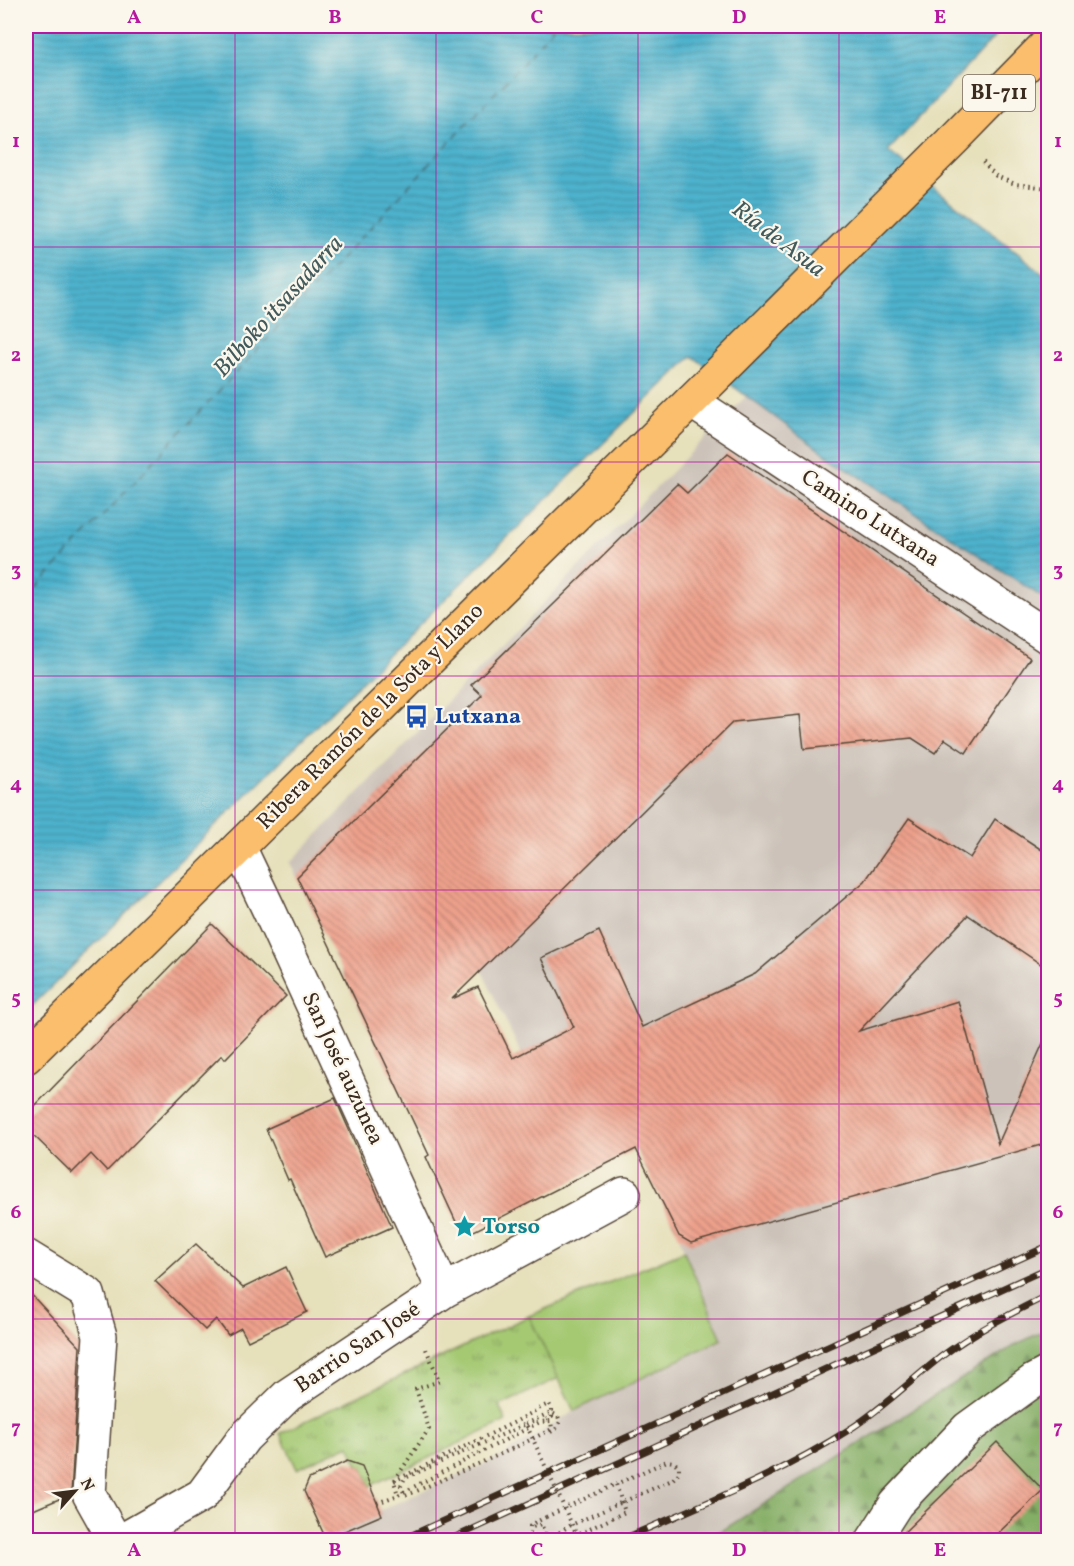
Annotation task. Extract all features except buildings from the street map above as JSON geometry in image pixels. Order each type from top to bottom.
[{"type":"main road","name":"Ribera Ramón de la Sota y Llano","points":[[26,1057],[691,401],[1048,43]]},
{"type":"street","name":"Camino Lutxana","points":[[691,401],[1048,637]]},
{"type":"street","name":"San José auzunea","points":[[239,847],[444,1291]]},
{"type":"street","name":"Barrio San José","points":[[123,1540],[202,1495],[244,1438],[288,1395],[444,1291],[624,1194]]},
{"type":"street","points":[[27,1257],[88,1294],[100,1336],[89,1494],[115,1540]]},
{"type":"street","points":[[873,1540],[896,1504],[968,1428],[1048,1372]]},
{"type":"path","points":[[1015,184],[1048,188]]},
{"type":"path","points":[[398,1495],[394,1481],[429,1429],[416,1389],[440,1381],[411,1312]]},
{"type":"path","points":[[377,1503],[398,1495],[552,1417],[552,1409],[549,1404],[542,1407],[394,1481]]},
{"type":"path","points":[[552,1413],[558,1416],[560,1422],[556,1429],[405,1495],[401,1486],[405,1478],[526,1424],[545,1414],[552,1413]]},
{"type":"path","points":[[531,1440],[552,1429],[551,1421],[540,1422]]},
{"type":"path","points":[[526,1424],[579,1540]]},
{"type":"path","points":[[667,1461],[674,1462],[679,1467],[679,1473],[672,1480],[571,1525],[541,1540],[534,1539],[530,1535],[530,1526],[546,1516],[667,1461]]},
{"type":"path","points":[[566,1540],[625,1512],[616,1485]]},
{"type":"path","points":[[533,1527],[541,1524],[548,1540]]},
{"type":"shaded area","points":[[746,396],[821,451],[1048,601],[1048,1329],[1015,1345],[704,1540],[315,1540],[325,1536],[304,1491],[309,1479],[347,1461],[362,1466],[381,1510],[502,1456],[575,1411],[722,1339],[679,1236],[636,1150],[631,1153],[604,1100],[574,1027],[543,1043],[529,1070],[481,969],[443,1007],[373,1038],[290,863]]},
{"type":"green space","points":[[684,1251],[722,1339],[574,1411],[529,1316]]},
{"type":"green space","points":[[529,1316],[559,1378],[499,1406],[506,1421],[370,1486],[362,1466],[358,1465],[349,1445],[297,1469],[280,1433]]},
{"type":"green space","points":[[1048,1329],[1048,1540],[704,1540],[1015,1345]]},
{"type":"water","points":[[26,26],[1005,26],[888,151],[1048,277],[1048,601],[821,451],[692,356],[26,1012]]},
{"type":"ferry route","points":[[26,599],[519,67],[554,26]]},
{"type":"railway","points":[[401,1540],[1048,1246]]},
{"type":"railway","points":[[449,1540],[1048,1268]]},
{"type":"railway","points":[[621,1540],[738,1489],[823,1446],[874,1412],[930,1365],[967,1338],[1048,1295]]},
{"type":"place","name":"Lutxana","points":[[417,717]]},
{"type":"place","name":"Torso","points":[[464,1227]]},
{"type":"water label","name":"Ría de Asua","points":[[778,240]]},
{"type":"water label","name":"Bilboko itsasadarra","points":[[279,307]]}]
